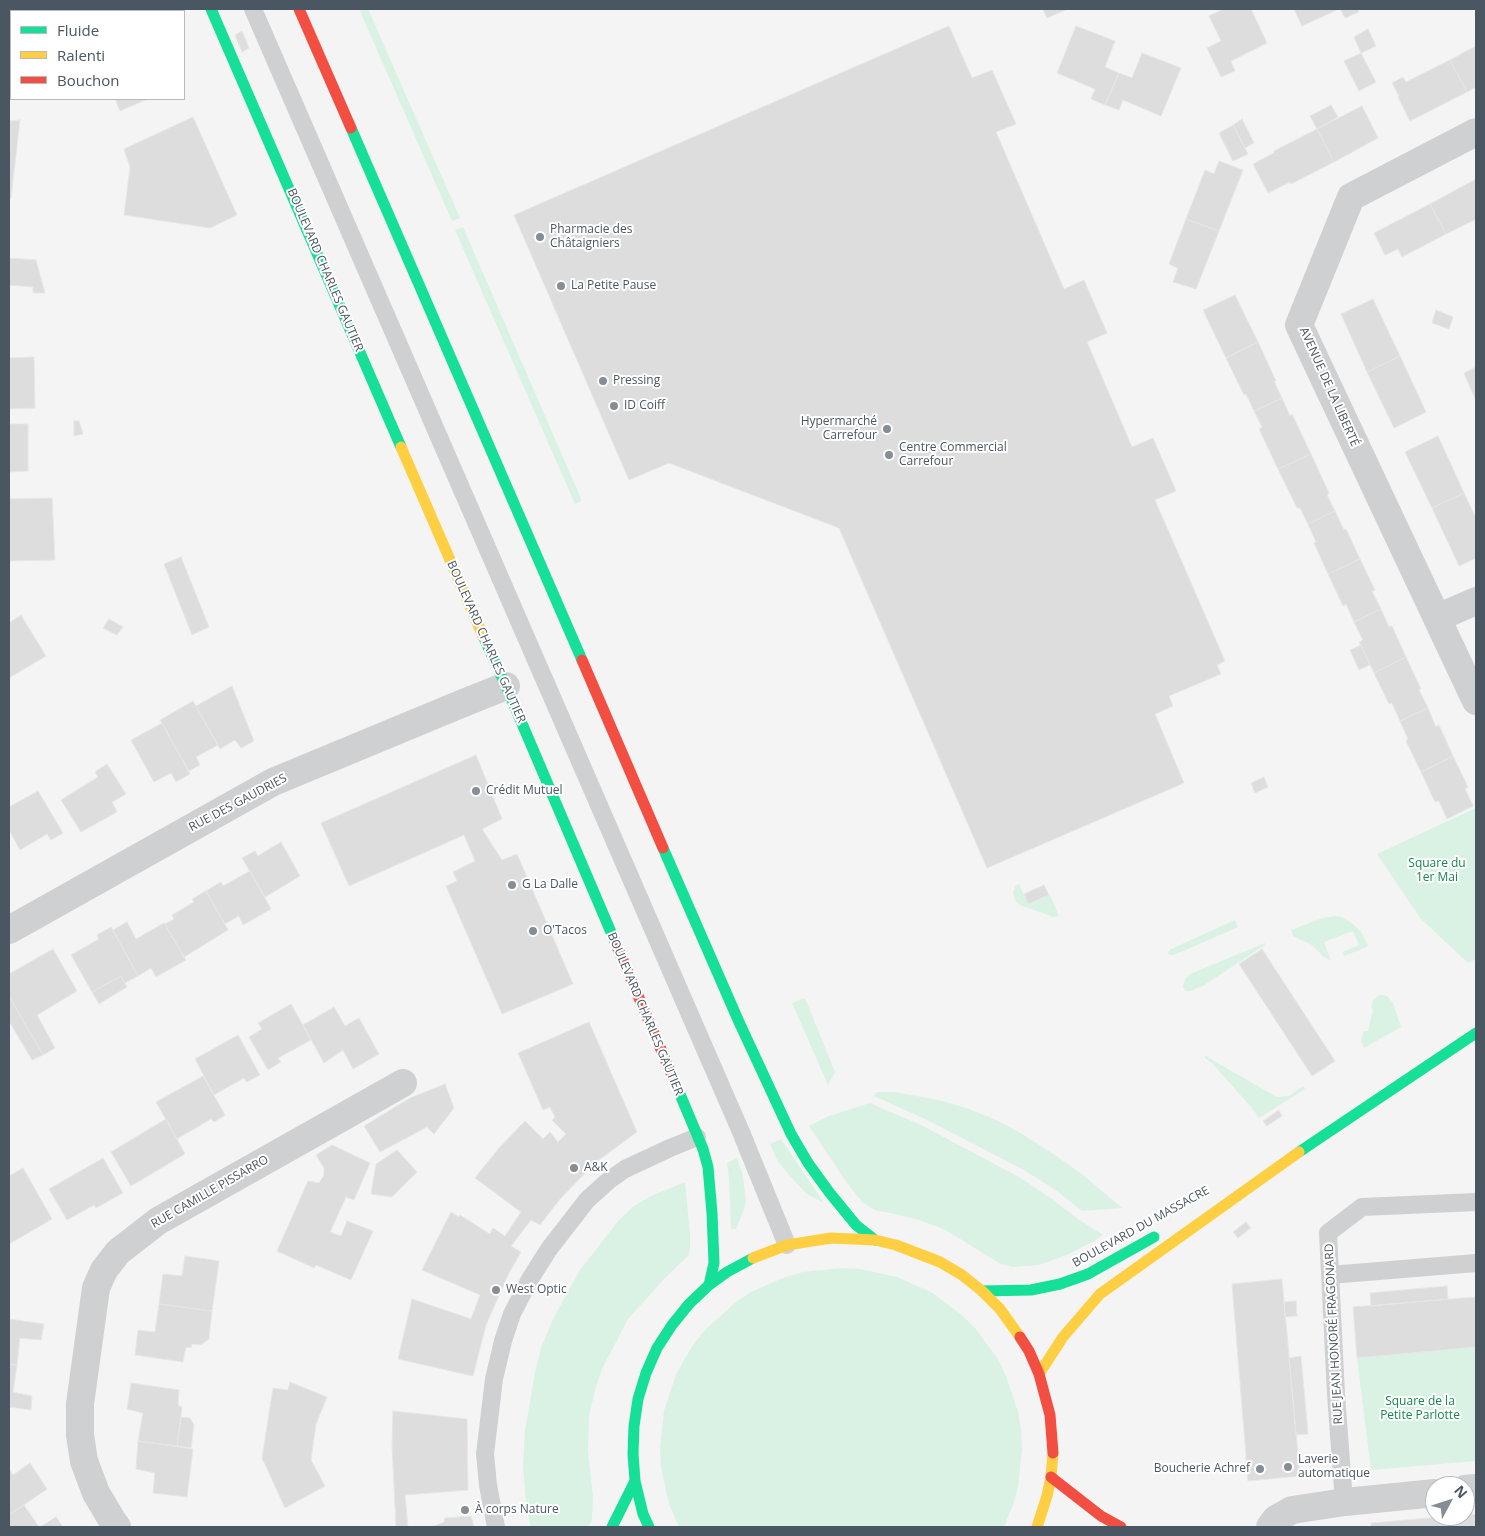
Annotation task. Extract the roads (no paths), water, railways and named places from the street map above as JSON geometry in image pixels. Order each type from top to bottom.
[{"type":"main road","name":"BOULEVARD CHARLES GAUTIER","points":[[211,9],[486,644],[506,686],[703,1149],[708,1167],[712,1213],[714,1263],[709,1285]]},
{"type":"main road","points":[[299,9],[739,1022],[791,1134],[808,1163],[840,1206],[856,1225],[875,1240]]},
{"type":"main road","name":"BOULEVARD DU MASSACRE","points":[[1039,1374],[1063,1337],[1100,1294],[1276,1166],[1476,1033]]},
{"type":"main road","name":"BOULEVARD DU MASSACRE","points":[[1192,1214],[1276,1166]]},
{"type":"main road","name":"BOULEVARD DU MASSACRE","points":[[982,1291],[1030,1290],[1060,1284],[1088,1274],[1167,1229]]},
{"type":"main road","points":[[649,1527],[643,1514],[635,1481],[632,1454],[638,1399],[646,1373],[657,1348],[689,1304],[709,1285],[746,1261],[787,1245],[831,1238],[875,1240],[910,1250],[940,1262],[962,1275],[982,1291],[1000,1309],[1015,1329],[1029,1351],[1039,1374],[1050,1415],[1053,1457],[1051,1477],[1037,1527]]},
{"type":"main road","points":[[1051,1477],[1101,1516],[1121,1527]]},
{"type":"main road","points":[[612,1527],[635,1481]]},
{"type":"street","name":"AVENUE DE LA LIBERTÉ","points":[[1476,132],[1351,197],[1299,326],[1476,701]]},
{"type":"street","points":[[1437,618],[1476,601]]},
{"type":"street","name":"RUE DES GAUDRIES","points":[[9,930],[274,782],[506,686]]},
{"type":"street","name":"RUE CAMILLE PISSARRO","points":[[118,1527],[96,1493],[84,1461],[80,1435],[80,1404],[94,1298],[104,1270],[118,1252],[158,1220],[403,1083]]},
{"type":"street","points":[[1270,1527],[1282,1514],[1292,1510],[1425,1493]]},
{"type":"lane","points":[[253,9],[742,1132],[787,1245]]},
{"type":"lane","points":[[496,1527],[488,1485],[485,1454],[494,1379],[512,1314],[530,1278],[548,1249],[587,1200],[608,1181],[625,1169],[697,1137]]},
{"type":"lane","name":"RUE JEAN HONORÉ FRAGONARD","points":[[1345,1502],[1336,1394],[1328,1233],[1362,1207],[1476,1202]]},
{"type":"lane","points":[[1330,1275],[1476,1263]]},
{"type":"place","name":"Pharmacie des Châtaigniers","points":[[540,237]]},
{"type":"place","name":"La Petite Pause","points":[[561,286]]},
{"type":"place","name":"Pressing","points":[[603,381]]},
{"type":"place","name":"ID Coiff","points":[[614,406]]},
{"type":"place","name":"Hypermarché Carrefour","points":[[887,429]]},
{"type":"place","name":"Centre Commercial Carrefour","points":[[889,455]]},
{"type":"place","name":"Crédit Mutuel","points":[[476,791]]},
{"type":"place","name":"G La Dalle","points":[[512,885]]},
{"type":"place","name":"O'Tacos","points":[[533,931]]},
{"type":"place","name":"A&K","points":[[574,1168]]},
{"type":"place","name":"West Optic","points":[[496,1290]]},
{"type":"place","name":"Laverie automatique","points":[[1288,1467]]},
{"type":"place","name":"Boucherie Achref","points":[[1260,1469]]},
{"type":"place","name":"À corps Nature","points":[[465,1510]]},
{"type":"park label","name":"Square du 1er Mai","points":[[1437,871]]},
{"type":"park label","name":"Square de la Petite Parlotte","points":[[1420,1409]]}]
